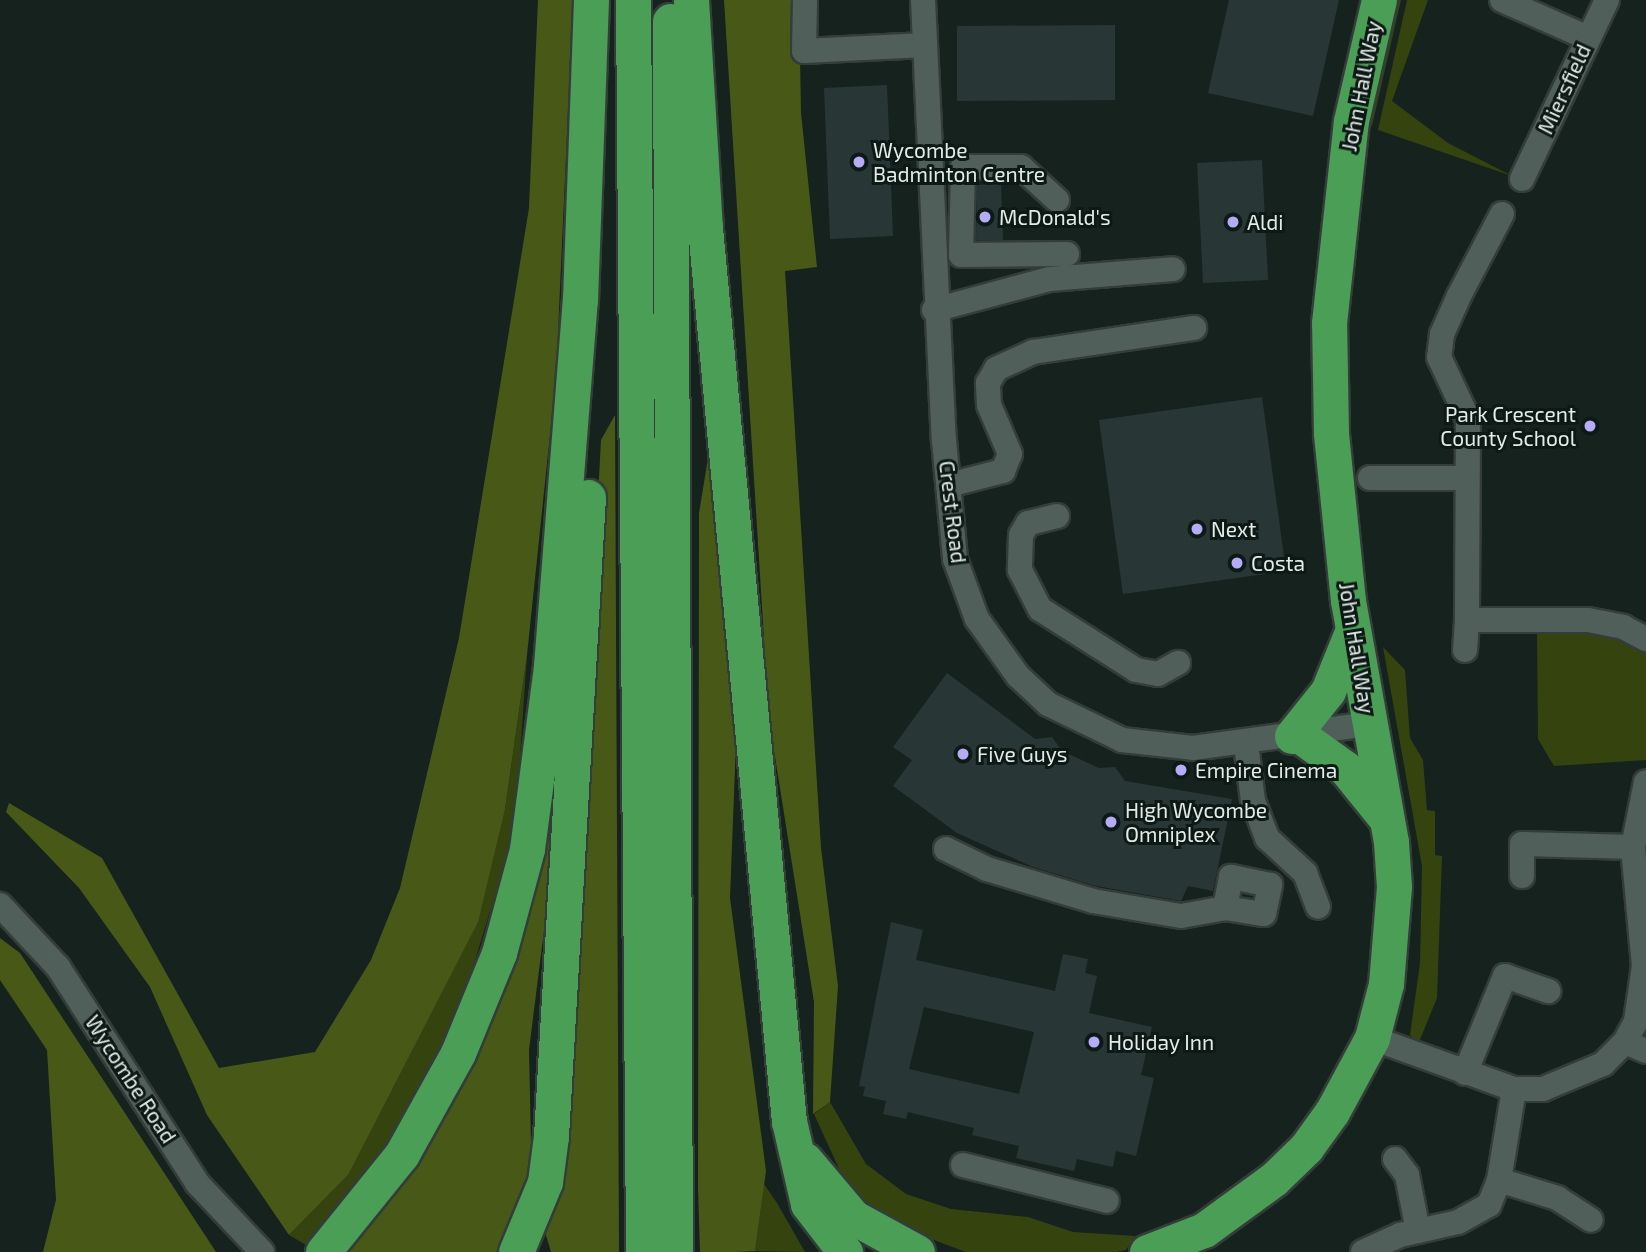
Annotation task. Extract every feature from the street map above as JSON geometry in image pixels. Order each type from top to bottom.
[{"type":"highway","points":[[323,1252],[402,1154],[458,1053],[499,953],[527,849],[551,666],[580,300],[592,0]]},
{"type":"highway","points":[[516,1252],[545,1182],[551,1136],[599,299],[609,0]]},
{"type":"highway","points":[[633,0],[643,1252]]},
{"type":"highway","points":[[670,0],[675,1252]]},
{"type":"highway","points":[[691,0],[705,228],[792,1143],[808,1204],[845,1252]]},
{"type":"highway","name":"John Hall Way","points":[[1147,1252],[1196,1241],[1274,1179],[1306,1147],[1332,1112],[1371,1038],[1391,946],[1394,887],[1387,818],[1352,632],[1331,433],[1329,323],[1351,121],[1379,0]]},
{"type":"highway","points":[[1352,632],[1332,684],[1295,735],[1345,768],[1387,818]]},
{"type":"highway","points":[[792,1143],[853,1217],[916,1252]]},
{"type":"street","points":[[805,0],[804,51],[925,45]]},
{"type":"street","name":"Crest Road","points":[[923,0],[934,310],[955,559],[977,619],[1018,677],[1048,704],[1104,733],[1154,748],[1246,744],[1369,724]]},
{"type":"street","points":[[1502,0],[1588,38]]},
{"type":"street","name":"Miersfield","points":[[1522,179],[1607,0]]},
{"type":"street","points":[[1057,200],[1021,167],[963,167],[961,255],[1067,254]]},
{"type":"street","points":[[1465,650],[1468,419],[1444,377],[1442,334],[1502,214]]},
{"type":"street","points":[[934,310],[1050,279],[1173,269]]},
{"type":"street","points":[[949,485],[1003,471],[1010,454],[989,405],[988,383],[996,369],[1033,352],[1194,328]]},
{"type":"street","points":[[1370,478],[1467,478]]},
{"type":"street","points":[[1057,516],[1028,523],[1021,535],[1020,570],[1040,609],[1136,670],[1158,674],[1178,663]]},
{"type":"street","points":[[1467,620],[1588,620],[1623,627],[1646,639]]},
{"type":"street","points":[[1246,744],[1252,801],[1267,838],[1305,873],[1318,907]]},
{"type":"street","points":[[1371,1038],[1514,1089],[1573,1080],[1636,1047],[1636,1021],[1644,966],[1633,847],[1646,782]]},
{"type":"street","points":[[1522,876],[1522,844],[1633,847]]},
{"type":"street","points":[[946,849],[987,869],[1093,901],[1181,916],[1225,908]]},
{"type":"street","name":"Wycombe Road","points":[[0,905],[58,967],[197,1184],[262,1252]]},
{"type":"street","points":[[1465,1073],[1505,976],[1548,991]]},
{"type":"street","points":[[1363,1252],[1418,1231],[1477,1214],[1489,1205],[1499,1180],[1514,1089]]},
{"type":"street","points":[[1395,1159],[1408,1175],[1418,1231]]},
{"type":"street","points":[[963,1165],[1107,1201]]},
{"type":"street","points":[[1499,1180],[1557,1198],[1591,1220]]},
{"type":"green space","points":[[538,0],[573,0],[556,377],[527,655],[505,809],[478,922],[348,1175],[289,1235],[207,1115],[150,987],[79,888],[6,812],[9,803],[102,858],[219,1068],[315,1052],[371,960],[400,888],[459,638],[529,208]]},
{"type":"green space","points":[[724,0],[799,0],[801,113],[817,267],[785,271],[821,848],[838,986],[830,1102],[813,1114],[814,1002],[769,719]]},
{"type":"green space","points":[[1396,0],[1401,0],[1372,126],[1369,125]]},
{"type":"green space","points":[[1407,0],[1428,0],[1392,101],[1448,143],[1512,176],[1378,130]]},
{"type":"green space","points":[[615,415],[619,1252],[551,1252],[545,1232],[563,1151],[601,440]]},
{"type":"green space","points":[[714,422],[736,742],[730,898],[766,1171],[755,1251],[735,1252],[700,1252],[698,1189],[699,513]]},
{"type":"green space","points":[[1597,629],[1646,647],[1646,760],[1554,766],[1538,739],[1537,631]]},
{"type":"green space","points":[[1383,647],[1405,670],[1410,738],[1423,760],[1427,810],[1435,811],[1435,855],[1442,856],[1437,998],[1419,1042],[1410,1035],[1420,963],[1422,866]]},
{"type":"green space","points":[[527,655],[515,830],[457,1019],[391,1142],[344,1206],[306,1245],[289,1235],[348,1175],[505,809]]},
{"type":"green space","points":[[560,745],[554,851],[529,1050],[532,1190],[507,1244],[496,1252],[337,1252],[441,1109]]},
{"type":"green space","points":[[0,938],[20,953],[216,1252],[43,1252],[56,1200],[47,1050],[0,980]]},
{"type":"green space","points":[[830,1102],[866,1164],[906,1194],[951,1209],[1028,1217],[1073,1232],[1135,1236],[1126,1250],[1117,1252],[966,1252],[880,1220],[846,1184],[814,1114]]},
{"type":"green space","points":[[764,1184],[777,1203],[805,1252],[755,1251]]},
{"type":"building","points":[[1229,0],[1339,0],[1313,116],[1208,93]]},
{"type":"building","points":[[1115,25],[1115,100],[957,101],[957,26]]},
{"type":"building","name":"Wycombe Badminton Centre","points":[[887,85],[893,236],[830,239],[824,88]]},
{"type":"building","name":"Aldi","points":[[1262,160],[1268,280],[1203,283],[1197,163]]},
{"type":"building","name":"McDonald's","points":[[1001,184],[1003,240],[976,240],[977,185]]},
{"type":"building","name":"Next","points":[[1262,397],[1286,571],[1123,594],[1099,420]]},
{"type":"building","name":"High Wycombe Omniplex","points":[[947,673],[1035,739],[1052,737],[1062,751],[1099,768],[1115,767],[1125,781],[1232,799],[1213,891],[1188,886],[1181,901],[1096,886],[1033,867],[957,833],[893,786],[912,760],[893,747]]},
{"type":"building","name":"Holiday Inn","points":[[891,922],[923,930],[916,960],[1055,991],[1063,954],[1088,959],[1085,973],[1097,976],[1089,1013],[1152,1027],[1141,1075],[1154,1078],[1136,1156],[1116,1151],[1113,1167],[1077,1159],[1074,1171],[1016,1158],[1019,1146],[972,1135],[974,1128],[908,1112],[906,1119],[883,1114],[886,1101],[863,1096],[865,1087],[859,1086]],"holes":[[[924,1007],[1034,1032],[1019,1094],[909,1069]]]},
{"type":"place","name":"Wycombe Badminton Centre","points":[[859,162]]},
{"type":"place","name":"McDonald's","points":[[985,217]]},
{"type":"place","name":"Aldi","points":[[1233,222]]},
{"type":"place","name":"Park Crescent County School","points":[[1590,426]]},
{"type":"place","name":"Next","points":[[1197,529]]},
{"type":"place","name":"Costa","points":[[1237,563]]},
{"type":"place","name":"Five Guys","points":[[963,754]]},
{"type":"place","name":"Empire Cinema","points":[[1181,770]]},
{"type":"place","name":"High Wycombe Omniplex","points":[[1111,822]]},
{"type":"place","name":"Holiday Inn","points":[[1094,1042]]}]
